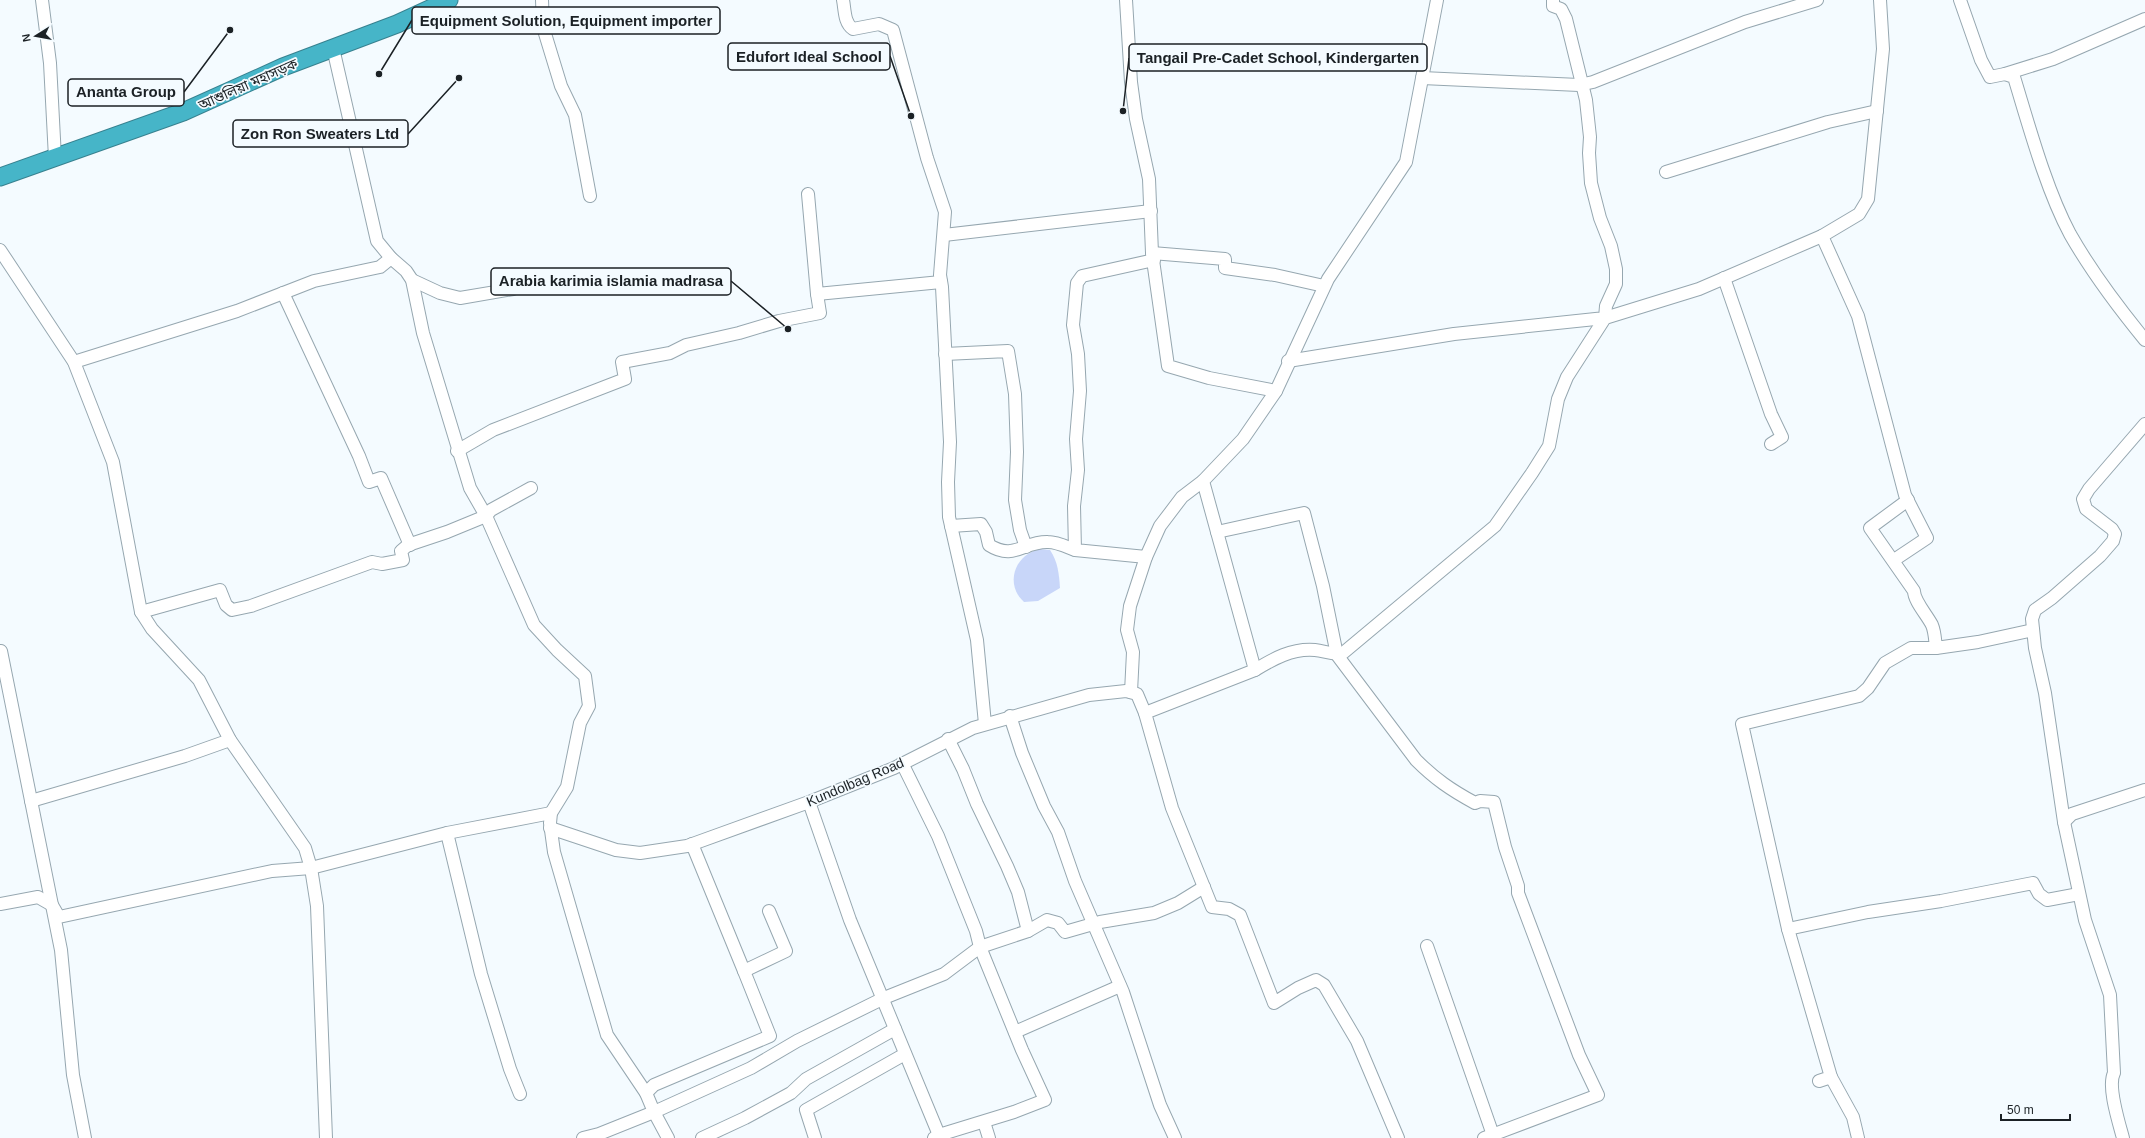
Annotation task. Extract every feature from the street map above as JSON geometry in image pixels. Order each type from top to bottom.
[{"type":"highway","name":"আশুলিয়া মহাসড়ক","points":[[0,177],[183,112],[283,67],[397,24],[449,0]]},
{"type":"street","points":[[42,0],[50,63],[55,158]]},
{"type":"street","points":[[542,0],[543,27],[561,86],[575,115],[590,196]]},
{"type":"street","points":[[843,0],[849,26],[853,29],[879,24],[893,30],[896,36],[927,158],[943,202],[945,219],[940,275],[949,419],[948,482],[950,526],[977,640],[986,724]]},
{"type":"street","points":[[1126,0],[1136,120],[1149,180],[1153,256],[1168,366],[1209,378],[1276,391]]},
{"type":"street","points":[[1398,1138],[1357,1040],[1324,985],[1316,980],[1298,988],[1274,1002],[1240,915],[1229,909],[1212,907],[1172,808],[1145,713],[1137,694],[1131,692],[1134,652],[1127,630],[1130,606],[1146,557],[1160,526],[1182,497],[1203,481],[1243,439],[1276,391],[1288,361],[1324,286],[1406,162],[1437,0]]},
{"type":"street","points":[[1145,713],[1255,670],[1279,656],[1314,650],[1337,654],[1343,653],[1495,526],[1549,446],[1558,400],[1566,377],[1605,318],[1606,306],[1616,284],[1616,269],[1611,246],[1600,218],[1591,183],[1588,153],[1590,137],[1586,100],[1566,18],[1561,9],[1553,6],[1552,0]]},
{"type":"street","points":[[1422,78],[1582,85],[1745,22],[1817,0]]},
{"type":"street","points":[[1288,361],[1454,334],[1605,318],[1699,289],[1822,236],[1860,214],[1868,199],[1877,111],[1882,49],[1880,0]]},
{"type":"street","points":[[1960,0],[1981,60],[1990,77],[2005,74],[2053,59],[2145,19]]},
{"type":"street","points":[[333,48],[377,241],[391,258],[406,271],[412,280],[424,333],[470,488],[486,516],[534,625],[557,650],[585,676],[589,706],[580,723],[567,787],[551,814],[550,828],[554,852],[607,1035],[646,1093],[668,1138]]},
{"type":"street","points":[[2005,74],[2014,77],[2049,186],[2070,233],[2093,272],[2145,340]]},
{"type":"street","points":[[1666,172],[1828,122],[1877,111]]},
{"type":"street","points":[[458,451],[493,430],[625,379],[622,362],[670,353],[686,345],[739,333],[778,321],[820,313],[816,294],[808,194]]},
{"type":"street","points":[[944,235],[1151,211]]},
{"type":"street","points":[[1822,236],[1858,316],[1908,500],[1927,538],[1894,560]]},
{"type":"street","points":[[0,250],[74,362],[112,462],[141,612],[152,629],[199,680],[230,740],[305,848],[311,868],[317,906],[326,1138]]},
{"type":"street","points":[[1075,550],[1074,506],[1078,470],[1076,439],[1080,391],[1078,354],[1072,325],[1077,283],[1082,276],[1153,256],[1225,259],[1225,268],[1275,275],[1324,286]]},
{"type":"street","points":[[74,362],[237,311],[314,281],[380,267],[391,258]]},
{"type":"street","points":[[1724,278],[1766,401],[1782,437],[1771,444]]},
{"type":"street","points":[[412,280],[440,293],[460,298],[513,289]]},
{"type":"street","points":[[816,294],[941,282]]},
{"type":"street","points":[[283,293],[359,456],[368,482],[381,478],[410,545]]},
{"type":"street","points":[[945,354],[1008,351],[1015,394],[1017,452],[1015,500],[1020,530],[1026,547]]},
{"type":"street","points":[[2124,1138],[2113,1098],[2112,1077],[2114,1073],[2110,995],[2085,920],[2064,822],[2045,693],[2032,619],[2035,610],[2052,598],[2100,556],[2113,541],[2115,534],[2086,508],[2083,499],[2089,489],[2145,424]]},
{"type":"street","points":[[1203,481],[1255,670]]},
{"type":"street","points":[[141,612],[220,590],[226,605],[232,610],[251,606],[372,562],[382,564],[403,560],[401,551],[410,545],[486,516],[491,510],[531,488]]},
{"type":"street","points":[[1908,500],[1870,528],[1914,590],[1914,594],[1921,610],[1932,624],[1936,648]]},
{"type":"street","points":[[1217,532],[1304,513],[1323,586],[1337,654],[1416,760],[1430,775],[1445,787],[1475,803],[1485,801],[1494,802],[1505,846],[1518,886],[1518,893],[1579,1055],[1598,1095],[1489,1136],[1427,946]]},
{"type":"street","points":[[950,526],[981,524],[986,532],[989,545],[997,550],[1009,552],[1047,542],[1075,550],[1146,557]]},
{"type":"street","points":[[1858,1138],[1853,1118],[1831,1077],[1788,929],[1742,724],[1858,696],[1868,688],[1885,663],[1911,648],[1936,648],[1978,642],[2033,630]]},
{"type":"street","points":[[1,651],[60,950],[73,1075],[85,1138]]},
{"type":"street","name":"Kundolbag Road","points":[[550,828],[616,850],[640,853],[692,844],[809,802],[902,763],[948,739],[986,724],[1089,695],[1131,692]]},
{"type":"street","points":[[1010,716],[1022,753],[1044,806],[1058,832],[1075,881],[1120,986],[1160,1105],[1175,1138]]},
{"type":"street","points":[[948,739],[964,769],[977,804],[1018,892],[1028,930]]},
{"type":"street","points":[[31,801],[185,756],[230,740]]},
{"type":"street","points":[[809,802],[850,920],[884,998],[937,1136],[984,1122],[1045,1100],[980,947],[976,931],[938,836],[902,763]]},
{"type":"street","points":[[2064,822],[2072,814],[2145,790]]},
{"type":"street","points":[[0,904],[38,897],[52,905],[59,917],[272,871],[311,868],[446,833],[551,814]]},
{"type":"street","points":[[446,833],[481,974],[510,1069],[520,1094]]},
{"type":"street","points":[[646,1093],[654,1085],[770,1036],[692,844]]},
{"type":"street","points":[[1788,929],[1853,915],[1941,901],[2033,883],[2039,894],[2047,900],[2079,894]]},
{"type":"street","points":[[583,1138],[599,1134],[654,1112],[751,1068],[797,1041],[884,998],[944,974],[980,947],[1028,930],[1047,920],[1058,923],[1065,932],[1094,924],[1154,913],[1178,903],[1204,887]]},
{"type":"street","points":[[744,971],[786,951],[769,911]]},
{"type":"street","points":[[1015,1032],[1120,986]]},
{"type":"street","points":[[702,1138],[745,1118],[791,1093],[806,1079],[895,1029]]},
{"type":"street","points":[[815,1138],[806,1110],[905,1054]]},
{"type":"street","points":[[1819,1081],[1831,1077]]},
{"type":"street","points":[[984,1122],[989,1138]]},
{"type":"water","points":[[1040,549],[1050,550],[1053,555],[1058,568],[1060,588],[1038,601],[1024,602],[1018,595],[1015,587],[1015,571],[1024,557],[1031,552]]},
{"type":"place","name":"Ananta Group","points":[[230,30]]},
{"type":"place","name":"Equipment Solution, Equipment importer","points":[[379,74]]},
{"type":"place","name":"Zon Ron Sweaters Ltd","points":[[459,78]]},
{"type":"place","name":"Tangail Pre-Cadet School, Kindergarten","points":[[1123,111]]},
{"type":"place","name":"Edufort Ideal School","points":[[911,116]]},
{"type":"place","name":"Arabia karimia islamia madrasa","points":[[788,329]]}]
